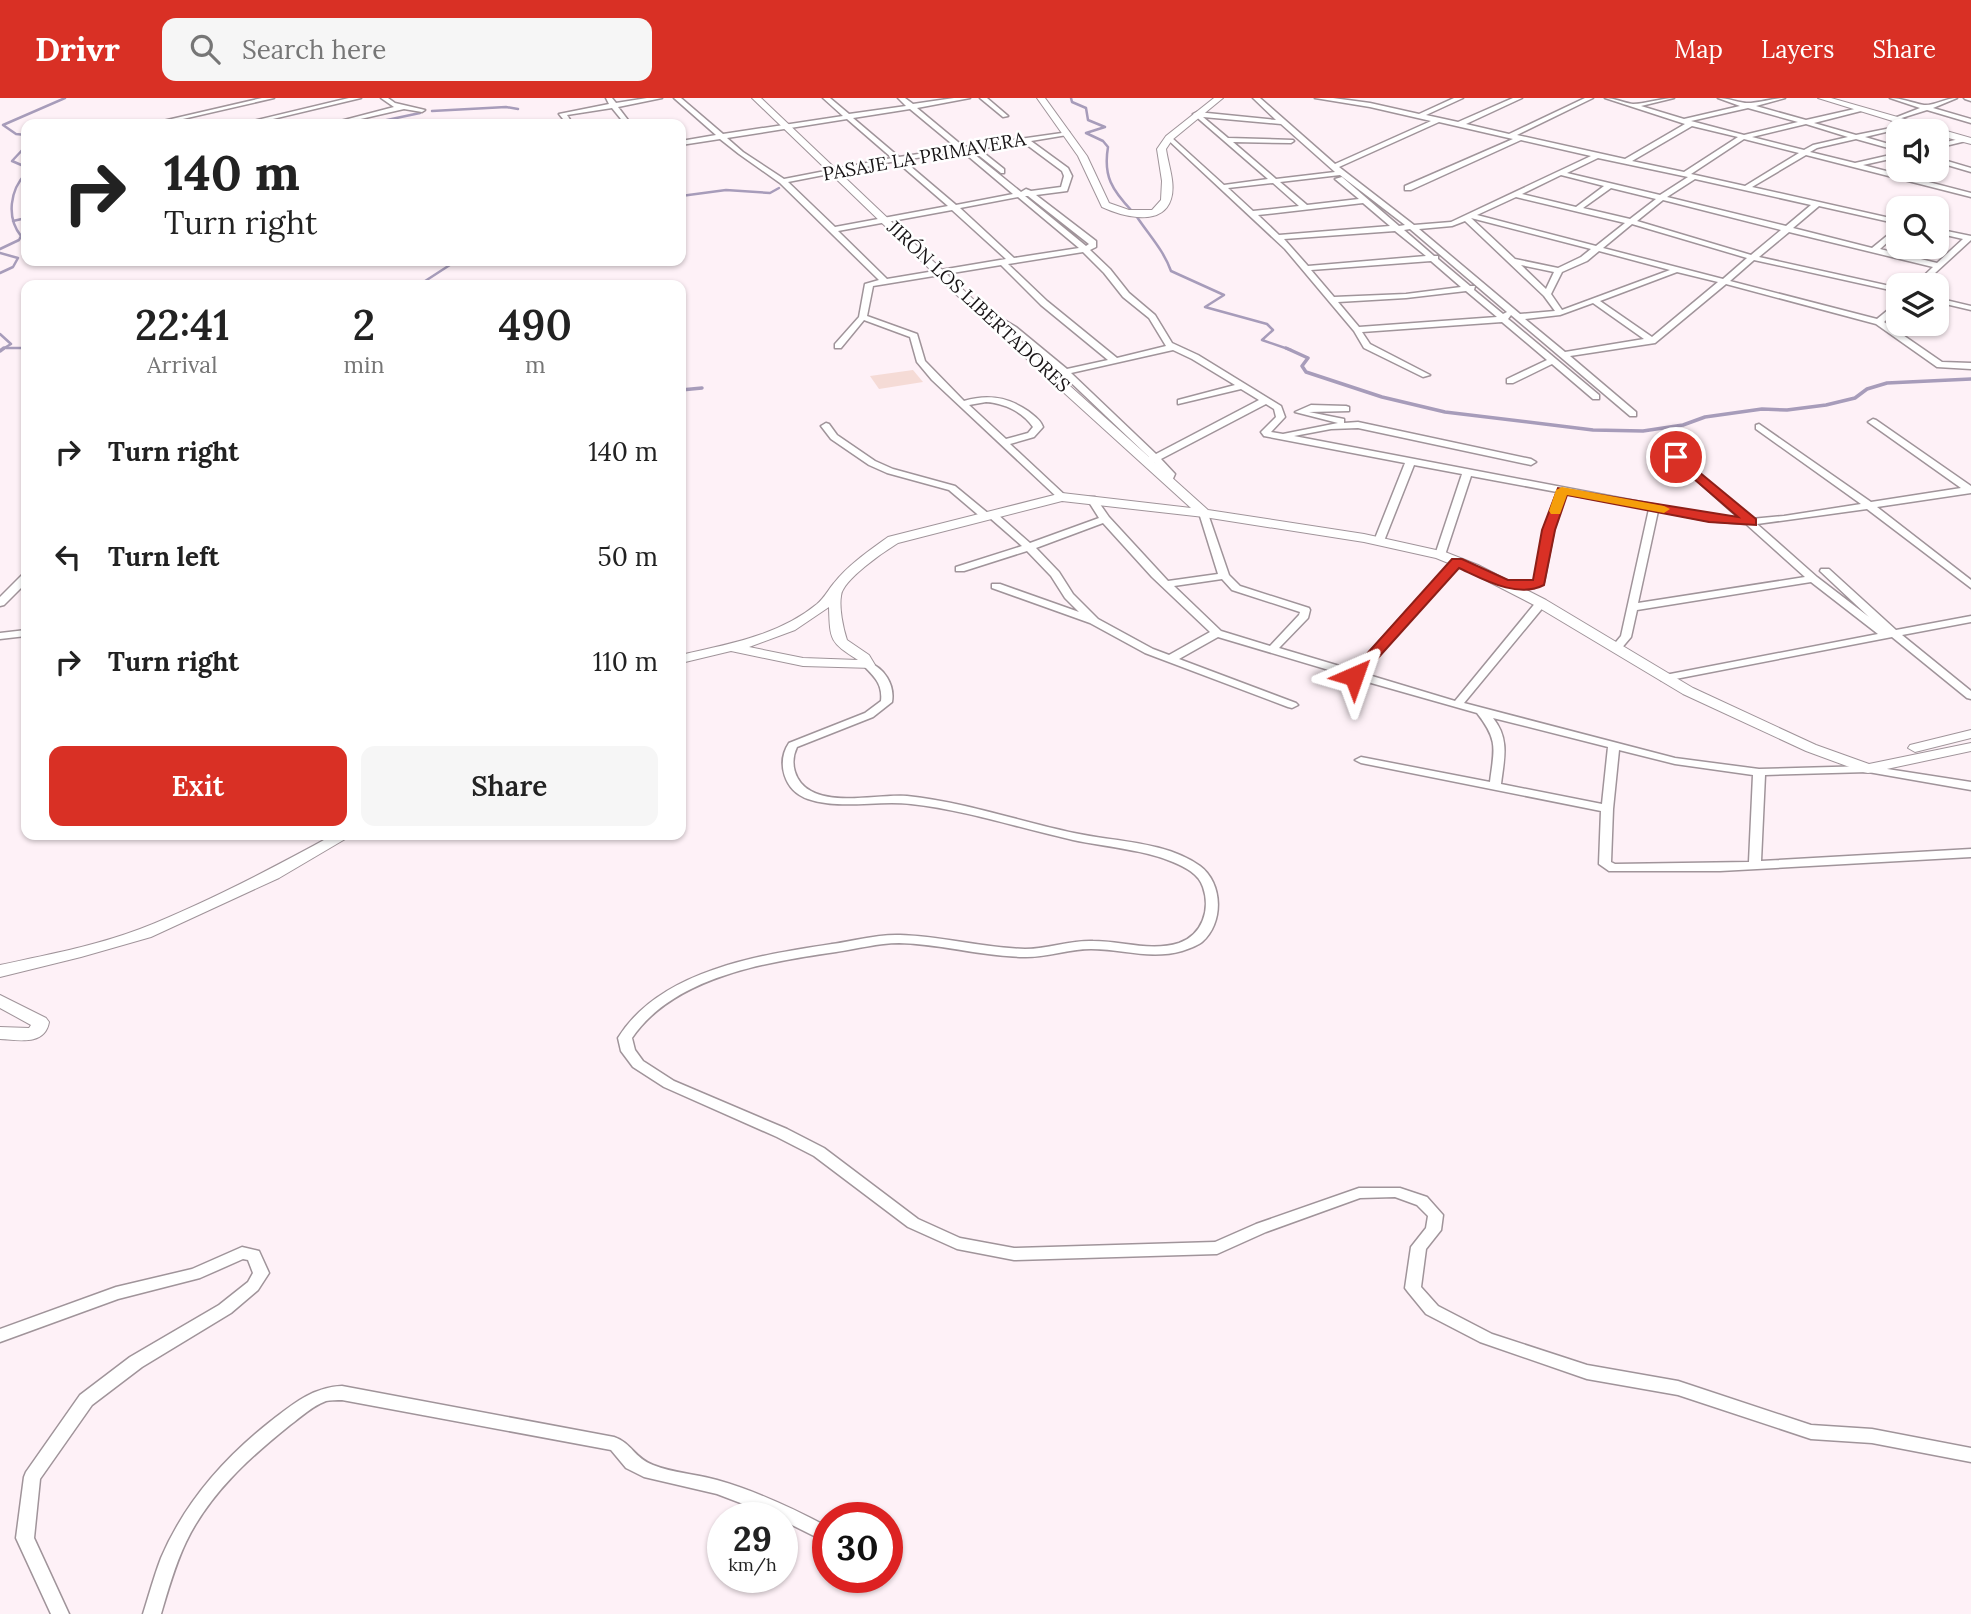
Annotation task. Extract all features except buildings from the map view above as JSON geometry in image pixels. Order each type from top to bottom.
[{"type":"street","points":[[176,119],[271,98]]},
{"type":"street","points":[[266,119],[358,98]]},
{"type":"street","points":[[384,98],[388,103],[422,110]]},
{"type":"street","points":[[608,98],[624,119]]},
{"type":"street","points":[[566,119],[562,115],[564,113],[659,98]]},
{"type":"street","points":[[677,98],[720,136],[783,181],[886,281]]},
{"type":"street","name":"JIRÓN LOS LIBERTADORES","points":[[756,98],[976,307],[1059,374],[1152,459],[1168,481],[1204,513]]},
{"type":"street","points":[[827,98],[954,207],[1044,303],[1114,360]]},
{"type":"street","points":[[901,98],[1085,249],[1126,295],[1152,317],[1169,345],[1278,408],[1281,417],[1266,432],[1467,474],[1709,518],[1751,522],[1971,490]]},
{"type":"street","points":[[686,142],[967,98]]},
{"type":"street","points":[[983,98],[1005,116]]},
{"type":"street","points":[[1041,98],[1067,133],[1093,176],[1105,205],[1131,215],[1153,212],[1166,201],[1161,149],[1169,138],[1196,114],[1219,98]]},
{"type":"street","points":[[1256,98],[1321,157],[1361,201],[1466,289],[1510,316],[1633,414]]},
{"type":"street","points":[[1318,98],[1370,105],[1886,219]]},
{"type":"street","points":[[1370,105],[1382,98]]},
{"type":"street","points":[[1419,116],[1460,98]]},
{"type":"street","points":[[1458,125],[1519,98]]},
{"type":"street","points":[[1508,137],[1590,98]]},
{"type":"street","points":[[1608,98],[1682,121],[1971,195]]},
{"type":"street","points":[[1631,106],[1671,98]]},
{"type":"street","points":[[1721,98],[1886,145]]},
{"type":"street","points":[[1682,121],[1782,98]]},
{"type":"street","points":[[1822,98],[1892,119]]},
{"type":"street","points":[[1893,98],[1971,121]]},
{"type":"street","points":[[1898,119],[1954,98]]},
{"type":"street","points":[[353,119],[403,107]]},
{"type":"street","points":[[1265,107],[1261,112],[1265,120],[1311,157],[1376,199],[1412,227],[1480,287],[1552,361],[1596,397]]},
{"type":"street","points":[[1547,294],[1559,271],[1597,249],[1689,176],[1744,137],[1860,110]]},
{"type":"street","points":[[1196,114],[1280,122]]},
{"type":"street","points":[[1196,114],[1306,208]]},
{"type":"street","points":[[1222,187],[1275,183],[1336,172],[1438,120]]},
{"type":"street","points":[[1625,162],[1691,123]]},
{"type":"street","points":[[1748,187],[1803,151],[1886,130]]},
{"type":"street","name":"PASAJE LA PRIMAVERA","points":[[783,181],[897,159],[1067,133]]},
{"type":"street","points":[[1949,135],[1968,140]]},
{"type":"street","points":[[1169,138],[1278,237],[1307,268],[1367,346],[1426,375]]},
{"type":"street","points":[[832,230],[1064,189],[1068,176],[1065,170],[1024,139]]},
{"type":"street","points":[[1408,188],[1518,139]]},
{"type":"street","points":[[1228,140],[1291,141]]},
{"type":"street","points":[[1949,144],[1968,140]]},
{"type":"street","points":[[838,346],[863,317],[866,286],[939,271],[1085,249],[1093,243],[973,147]]},
{"type":"street","points":[[1278,237],[1452,224],[1595,156]]},
{"type":"street","points":[[1311,157],[1321,157]]},
{"type":"street","points":[[1855,164],[1886,158]]},
{"type":"street","points":[[1949,164],[1971,170]]},
{"type":"street","points":[[1560,173],[1786,231],[1938,266]]},
{"type":"street","points":[[1577,209],[1609,186]]},
{"type":"street","points":[[1513,194],[1632,222],[1754,258],[1886,287]]},
{"type":"street","points":[[1250,214],[1376,199]]},
{"type":"street","points":[[1562,355],[1652,341],[1724,284],[1817,204]]},
{"type":"street","points":[[1470,217],[1879,323],[1940,365],[1971,366]]},
{"type":"street","points":[[1470,217],[1509,260],[1547,294],[1560,313]]},
{"type":"street","points":[[1949,234],[1970,238]]},
{"type":"street","points":[[1931,273],[1970,238]]},
{"type":"street","points":[[1873,251],[1886,240]]},
{"type":"street","points":[[1307,268],[1446,257]]},
{"type":"street","points":[[1509,260],[1559,271]]},
{"type":"street","points":[[1357,330],[1560,313],[1675,271]]},
{"type":"street","points":[[1333,300],[1480,287]]},
{"type":"street","points":[[1594,300],[1652,341]]},
{"type":"street","points":[[1949,303],[1971,308]]},
{"type":"street","points":[[1879,323],[1886,316]]},
{"type":"street","points":[[863,317],[912,334],[921,362],[1062,496]]},
{"type":"street","points":[[1059,374],[1174,347]]},
{"type":"street","points":[[1510,382],[1552,361]]},
{"type":"street","points":[[1181,402],[1241,386]]},
{"type":"street","points":[[965,403],[986,397],[998,399],[1012,404],[1037,423],[1038,427],[1031,435],[1006,442]]},
{"type":"street","points":[[1152,459],[1267,400]]},
{"type":"street","points":[[1346,410],[1311,408],[1299,412],[1531,462]]},
{"type":"street","points":[[1873,422],[1971,490]]},
{"type":"street","points":[[1280,437],[1331,426],[1359,425]]},
{"type":"street","points":[[826,426],[834,437],[872,463],[890,471],[952,488],[1030,547],[1055,574],[1069,596],[1094,621]]},
{"type":"street","points":[[1759,426],[1867,504],[1971,585]]},
{"type":"street","points":[[1676,457],[1813,579],[1971,696]]},
{"type":"street","points":[[1379,541],[1410,463]]},
{"type":"street","points":[[1440,555],[1467,474]]},
{"type":"street","points":[[1506,584],[1534,585],[1539,582],[1549,530],[1562,490]]},
{"type":"street","points":[[686,658],[758,640],[802,624],[816,614],[834,596],[839,585],[885,544],[904,536],[1062,496],[1204,513],[1379,541],[1440,555],[1506,584],[1541,603],[1688,691],[1811,748],[1868,769],[1971,786]]},
{"type":"street","points":[[1092,499],[1105,519],[1217,633],[1354,676],[1675,761],[1759,772],[1868,769],[1971,747]]},
{"type":"street","points":[[1616,648],[1626,637],[1654,507]]},
{"type":"street","points":[[1204,513],[1224,576],[1236,588],[1301,608],[1306,612],[1272,650]]},
{"type":"street","points":[[960,569],[1105,519]]},
{"type":"street","points":[[1354,676],[1457,562]]},
{"type":"street","points":[[1825,571],[1889,633]]},
{"type":"street","points":[[1166,584],[1224,576]]},
{"type":"street","points":[[1634,607],[1813,579]]},
{"type":"street","points":[[0,603],[21,582]]},
{"type":"street","points":[[996,586],[1094,621],[1149,651],[1292,705]]},
{"type":"street","points":[[834,596],[838,610],[838,635],[842,644],[865,657],[868,664],[881,676],[888,692],[886,702],[869,715],[793,745],[788,753],[794,784],[811,796],[840,800],[903,799],[956,806],[1072,836],[1174,857],[1204,874],[1210,888],[1209,919],[1202,936],[1185,945],[1159,952],[1136,952],[1096,945],[1021,953],[895,939],[731,967],[695,982],[665,1000],[632,1026],[625,1038],[628,1051],[638,1064],[669,1084],[819,1152],[914,1223],[957,1243],[1014,1254],[1217,1248],[1261,1228],[1359,1193],[1395,1192],[1422,1201],[1436,1215],[1433,1230],[1419,1247],[1413,1288],[1432,1310],[1486,1338],[1587,1372],[1678,1388],[1811,1432],[1872,1436],[1971,1455]]},
{"type":"street","points":[[1457,705],[1541,603]]},
{"type":"street","points":[[1665,677],[1971,619]]},
{"type":"street","points":[[1170,659],[1217,633]]},
{"type":"street","points":[[0,636],[21,634]]},
{"type":"street","points":[[731,647],[803,662],[868,664]]},
{"type":"street","points":[[1479,711],[1493,723],[1499,733],[1501,746],[1496,788]]},
{"type":"street","points":[[1868,769],[1899,752],[1971,734]]},
{"type":"street","points":[[1614,745],[1606,809],[1605,863],[1613,868],[1720,867],[1971,853]]},
{"type":"street","points":[[1361,760],[1606,809]]},
{"type":"street","points":[[1755,864],[1759,772]]},
{"type":"street","points":[[0,971],[145,933],[273,874],[335,840]]},
{"type":"street","points":[[0,1001],[40,1022],[39,1028],[33,1034],[0,1033]]},
{"type":"street","points":[[0,1336],[116,1293],[195,1274],[242,1253],[256,1257],[260,1265],[261,1273],[253,1286],[226,1309],[136,1362],[86,1400],[32,1477],[25,1538],[60,1614]]},
{"type":"street","points":[[152,1614],[170,1556],[208,1491],[256,1442],[313,1398],[328,1392],[342,1392],[617,1445],[632,1463],[650,1472],[717,1487],[774,1507],[812,1527]]},
{"type":"shaded area","points":[[913,370],[923,382],[879,389],[870,376]]},
{"type":"waterway","points":[[21,134],[3,125],[65,98]]},
{"type":"waterway","points":[[1071,98],[1072,102],[1086,108],[1088,120],[1105,127],[1086,133],[1103,141],[1108,147],[1108,174],[1119,196],[1132,211]]},
{"type":"waterway","points":[[432,111],[506,107],[518,109]]},
{"type":"waterway","points":[[392,119],[420,113]]},
{"type":"waterway","points":[[21,151],[12,161],[21,165]]},
{"type":"waterway","points":[[13,221],[13,195],[21,180]]},
{"type":"waterway","points":[[686,195],[726,190],[770,193],[779,188]]},
{"type":"waterway","points":[[1137,217],[1171,271],[1224,295],[1205,307],[1267,324],[1273,330],[1262,340],[1289,349]]},
{"type":"waterway","points":[[13,221],[21,219]]},
{"type":"waterway","points":[[0,249],[19,240],[21,236],[13,221]]},
{"type":"waterway","points":[[0,253],[18,258],[13,267],[0,273]]},
{"type":"waterway","points":[[427,280],[448,266]]},
{"type":"waterway","points":[[0,334],[11,344],[3,349]]},
{"type":"waterway","points":[[6,348],[21,348]]},
{"type":"waterway","points":[[1289,349],[1308,358],[1302,366],[1306,372],[1382,397],[1445,412],[1593,430],[1643,431],[1683,425],[1705,417],[1762,409],[1787,410],[1826,405],[1855,398],[1867,389],[1887,383],[1971,379]]},
{"type":"waterway","points":[[686,390],[702,388]]},
{"type":"slow traffic","points":[[1555,511],[1562,490],[1664,509]]},
{"type":"route","points":[[1354,676],[1457,562],[1506,584],[1534,585],[1539,582],[1549,530],[1562,490],[1709,518],[1751,522],[1676,457]]}]
